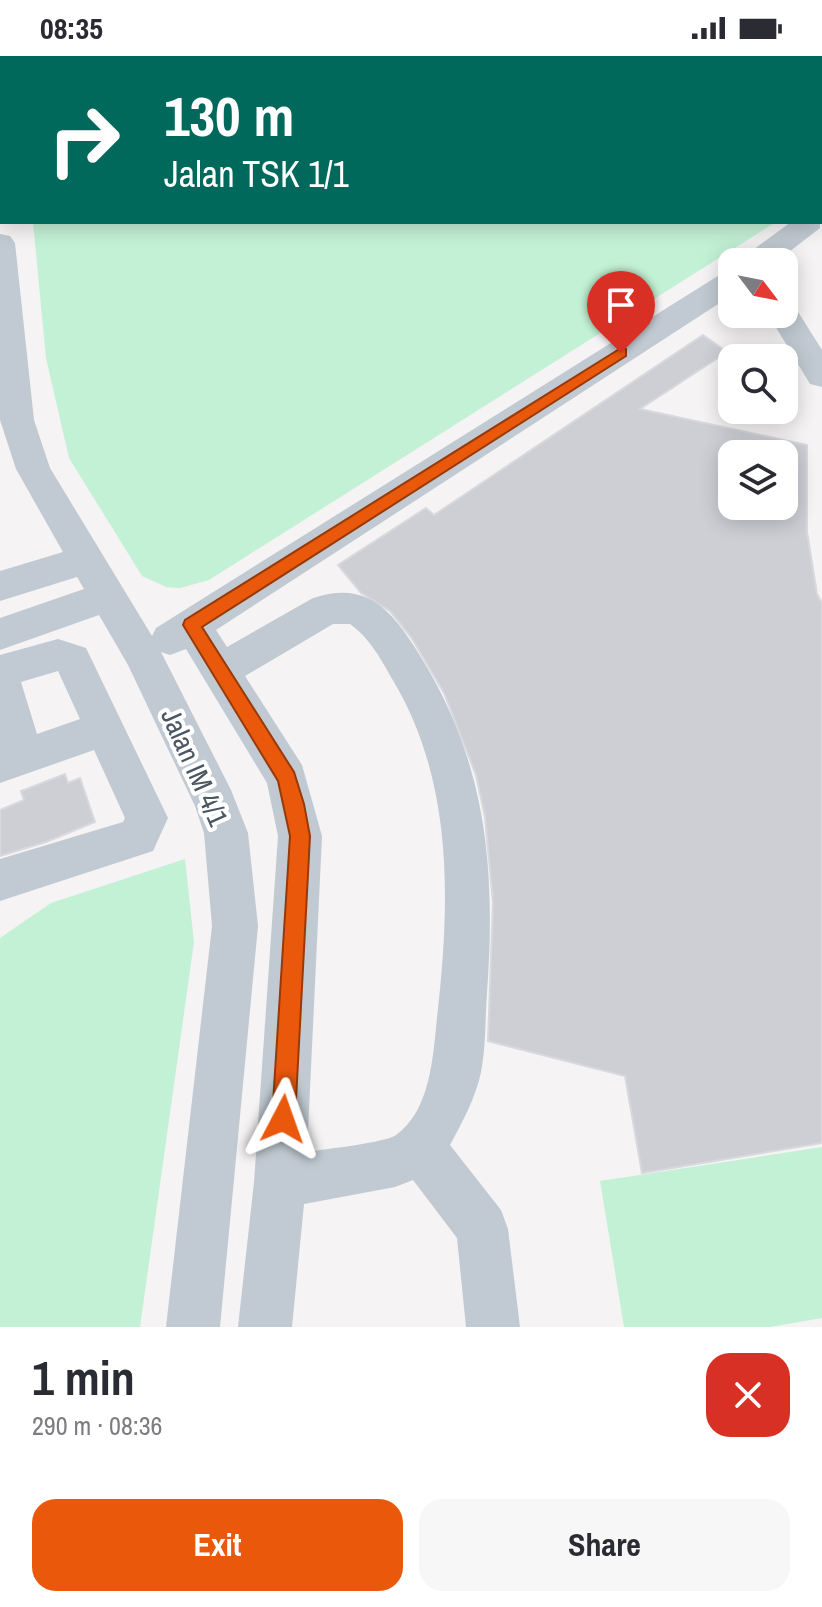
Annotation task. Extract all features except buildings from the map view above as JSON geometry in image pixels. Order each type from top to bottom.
[{"type":"street","points":[[774,248],[804,224]]},
{"type":"street","points":[[795,248],[809,224]]},
{"type":"street","points":[[816,224],[822,254]]},
{"type":"street","name":"Jalan IM 4/1","points":[[0,243],[17,420],[33,469],[143,656],[216,804],[226,833],[235,926],[193,1327]]},
{"type":"street","points":[[143,656],[718,290]]},
{"type":"street","points":[[793,328],[822,376]]},
{"type":"street","points":[[0,586],[87,559]]},
{"type":"street","points":[[0,634],[110,596]]},
{"type":"street","points":[[222,670],[326,609],[342,606],[369,614],[392,642],[423,692],[438,729],[461,807],[468,873],[467,949],[457,1071],[441,1109],[420,1147],[395,1162],[280,1182]]},
{"type":"street","points":[[192,625],[287,778],[300,836],[280,1182],[265,1327]]},
{"type":"street","points":[[0,880],[138,837],[147,818],[72,660],[58,655],[0,675],[12,761],[104,729]]},
{"type":"street","points":[[420,1147],[482,1229],[493,1327]]},
{"type":"green space","points":[[33,224],[773,224],[735,248],[718,248],[718,259],[209,580],[180,588],[166,587],[142,576],[69,458],[46,358]]},
{"type":"green space","points":[[185,859],[194,942],[140,1327],[0,1327],[0,938],[51,903]]},
{"type":"green space","points":[[822,1147],[822,1318],[770,1327],[624,1327],[600,1181]]},
{"type":"route","points":[[283,1119],[300,836],[295,804],[287,778],[192,625],[621,353]]}]
